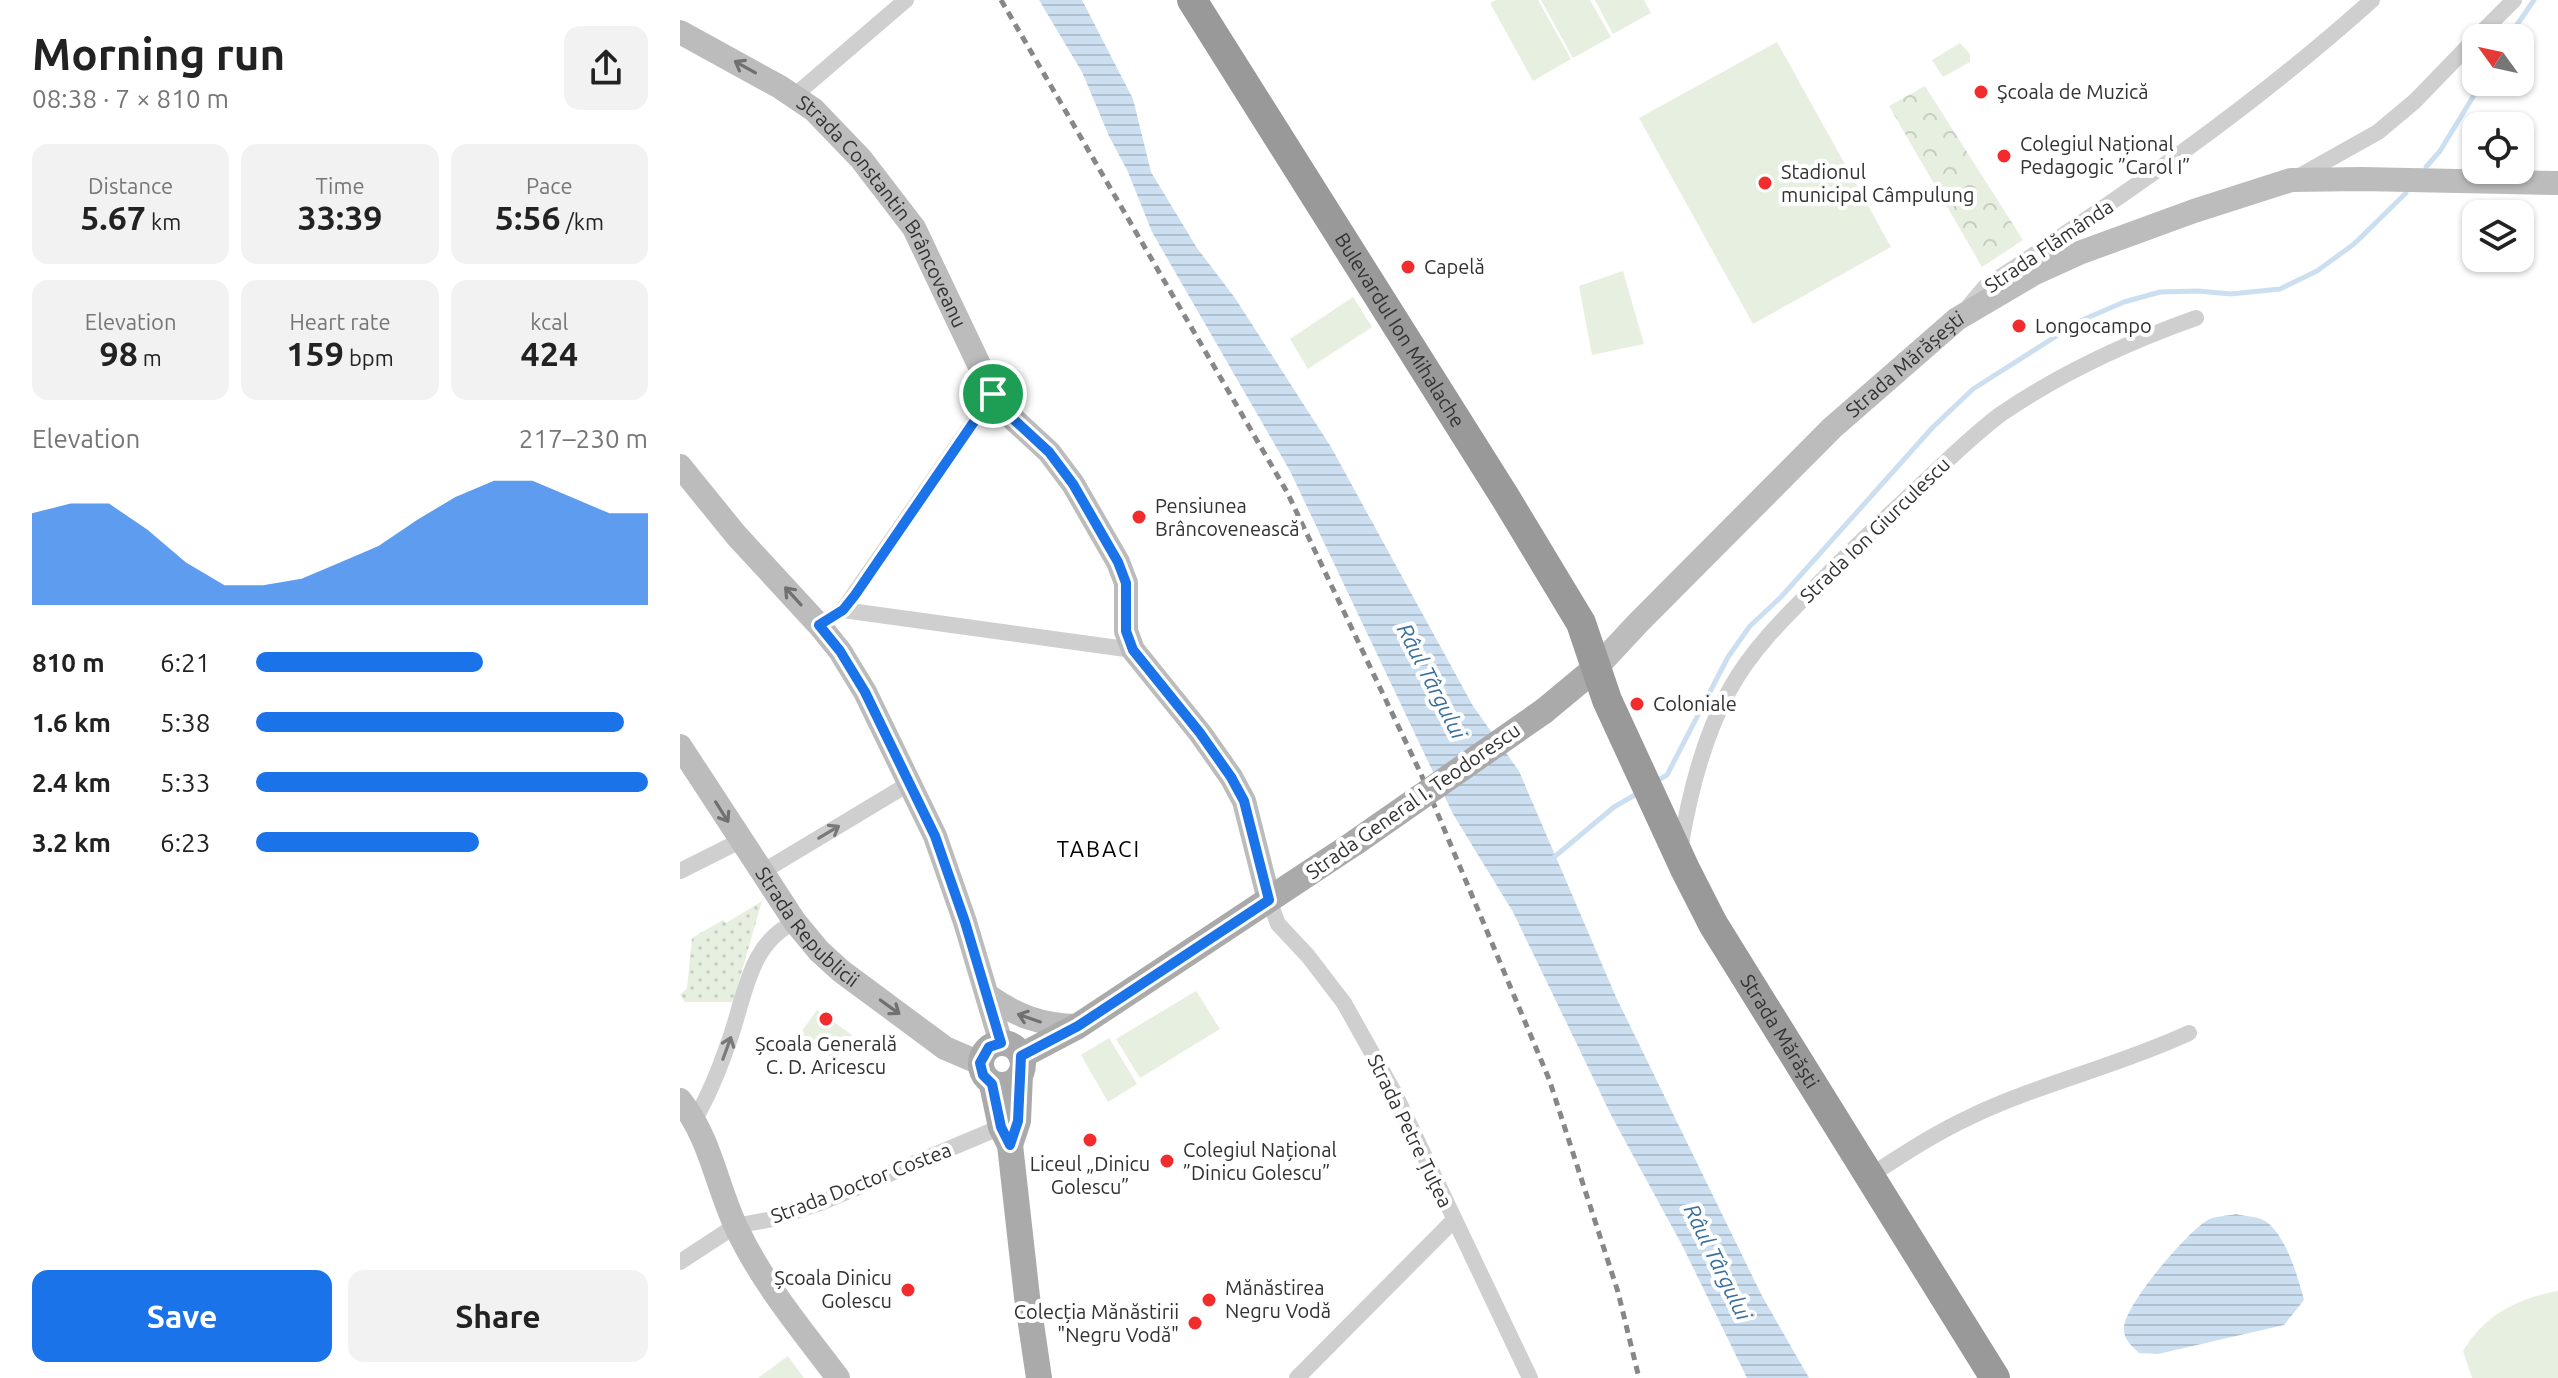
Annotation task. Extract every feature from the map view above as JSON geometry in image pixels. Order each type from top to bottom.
[{"type":"highway","name":"Bulevardul Ion Mihalache","points":[[1192,0],[1548,567],[1581,623],[1597,667]]},
{"type":"highway","name":"Strada Mărăști","points":[[1597,667],[1607,700],[1647,787],[1728,950],[1995,1378]]},
{"type":"main road","name":"Strada Constantin Brâncoveanu","points":[[680,32],[794,96],[833,128],[914,228],[993,394],[1010,416],[1062,468],[1118,562],[1126,583],[1126,631],[1133,650]]},
{"type":"main road","name":"Strada Mărășești","points":[[1597,667],[1832,428],[1957,319],[2023,279],[2079,253],[2291,180],[2558,183]]},
{"type":"main road","points":[[680,466],[736,535],[840,651],[865,692],[910,783],[950,877],[987,995],[1014,1058],[1018,1121],[1006,1136]]},
{"type":"main road","points":[[1133,650],[1231,777],[1244,801],[1269,900]]},
{"type":"main road","name":"Strada General I. Teodorescu","points":[[1014,1058],[1078,1026],[1356,842],[1544,711],[1597,667]]},
{"type":"main road","name":"Strada Republicii","points":[[680,746],[740,841],[795,922],[819,951],[841,971],[945,1048],[986,1073]]},
{"type":"main road","points":[[987,995],[1027,1019],[1052,1025],[1078,1026]]},
{"type":"main road","points":[[1014,1058],[989,1047],[986,1073],[1006,1136],[1039,1378]]},
{"type":"main road","points":[[986,1073],[1011,1083],[1014,1058]]},
{"type":"main road","points":[[688,1109],[717,1170],[735,1226],[769,1287],[838,1378]]},
{"type":"street","points":[[794,96],[906,0]]},
{"type":"street","name":"Strada Flămânda","points":[[1957,319],[1985,287],[2132,190],[2289,69],[2372,0]]},
{"type":"street","points":[[2490,24],[2514,0]]},
{"type":"street","points":[[2291,180],[2378,132],[2415,101],[2462,52]]},
{"type":"street","name":"Strada Ion Giurculescu","points":[[1679,854],[1709,733],[1731,686],[1774,629],[1864,539],[1999,416],[2036,391],[2113,351],[2196,318]]},
{"type":"street","points":[[819,625],[843,610],[993,394]]},
{"type":"street","points":[[843,610],[1133,650]]},
{"type":"street","points":[[762,872],[910,783]]},
{"type":"street","points":[[680,871],[740,841]]},
{"type":"street","name":"Strada Petre Țuțea","points":[[1269,900],[1278,924],[1308,956],[1344,1003],[1395,1094],[1530,1378]]},
{"type":"street","points":[[688,1109],[706,1100],[759,954],[775,934],[795,922]]},
{"type":"street","points":[[1868,1177],[1967,1118],[2049,1084],[2148,1052],[2189,1033]]},
{"type":"street","name":"Strada Doctor Costea","points":[[680,1262],[735,1226],[773,1219],[1006,1136]]},
{"type":"street","points":[[1297,1378],[1454,1220]]},
{"type":"green space","points":[[1496,0],[1538,0],[1571,59],[1533,81],[1490,3]]},
{"type":"green space","points":[[1541,0],[1590,0],[1611,37],[1573,58]]},
{"type":"green space","points":[[1595,0],[1644,0],[1651,13],[1613,34]]},
{"type":"green space","name":"Stadionul municipal Câmpulung","points":[[1777,42],[1891,247],[1753,324],[1639,118]]},
{"type":"green space","points":[[1960,43],[1970,54],[1970,62],[1943,77],[1932,60]]},
{"type":"green space","points":[[1925,86],[2023,240],[1982,267],[1889,106]]},
{"type":"green space","points":[[1623,271],[1644,344],[1592,355],[1579,286]]},
{"type":"green space","points":[[1353,297],[1372,327],[1308,369],[1290,339]]},
{"type":"green space","points":[[762,901],[733,1002],[685,1002],[680,995],[687,988],[692,938],[723,920],[726,923]]},
{"type":"green space","points":[[1196,991],[1220,1029],[1140,1078],[1116,1039]]},
{"type":"green space","points":[[817,1010],[852,1035],[835,1060],[799,1035]]},
{"type":"green space","points":[[1109,1038],[1137,1084],[1108,1102],[1081,1055]]},
{"type":"green space","points":[[2558,1291],[2558,1378],[2472,1378],[2463,1351],[2481,1327],[2503,1310],[2529,1298]]},
{"type":"green space","points":[[788,1356],[804,1378],[758,1378]]},
{"type":"water","name":"Râul Târgului","points":[[1039,0],[1082,0],[1133,99],[1151,172],[1197,248],[1235,298],[1331,447],[1473,706],[1519,771],[1616,997],[1762,1296],[1809,1378],[1747,1378],[1682,1245],[1612,1117],[1513,912],[1453,814],[1290,471],[1152,232],[1082,72]]},
{"type":"water","points":[[2236,1214],[2261,1219],[2277,1232],[2289,1254],[2304,1300],[2284,1325],[2158,1354],[2139,1353],[2126,1339],[2124,1328],[2134,1303],[2145,1287],[2196,1229],[2209,1219]]},
{"type":"waterway","points":[[2518,24],[2534,0]]},
{"type":"waterway","points":[[2426,167],[2440,151],[2473,96]]},
{"type":"waterway","points":[[1655,782],[1667,775],[1728,657],[1750,626],[1781,597],[1933,427],[1973,389],[2080,321],[2124,302],[2160,292],[2231,294],[2280,289],[2317,271],[2354,244],[2406,193]]},
{"type":"waterway","points":[[1553,858],[1614,807],[1640,792]]},
{"type":"railway","points":[[1001,0],[1287,492],[1421,774],[1549,1079],[1618,1292],[1639,1378]]},
{"type":"place","name":"Şcoala de Muzică","points":[[1981,92]]},
{"type":"place","name":"Colegiul Național Pedagogic ”Carol I”","points":[[2004,156]]},
{"type":"place","name":"Stadionul municipal Câmpulung","points":[[1765,183]]},
{"type":"place","name":"Capelă","points":[[1408,267]]},
{"type":"place","name":"Longocampo","points":[[2019,326]]},
{"type":"place","name":"Pensiunea Brâncovenească","points":[[1139,517]]},
{"type":"place","name":"Coloniale","points":[[1637,704]]},
{"type":"place","name":"Școala Generală C. D. Aricescu","points":[[826,1019]]},
{"type":"place","name":"Liceul „Dinicu Golescu”","points":[[1090,1140]]},
{"type":"place","name":"Colegiul Național ”Dinicu Golescu”","points":[[1167,1161]]},
{"type":"place","name":"Școala Dinicu Golescu","points":[[908,1290]]},
{"type":"place","name":"Mănăstirea Negru Vodă","points":[[1209,1300]]},
{"type":"place","name":"Colecția Mănăstirii \"Negru Vodă\"","points":[[1195,1323]]},
{"type":"district","name":"TABACI","points":[[1099,849]]},
{"type":"route","points":[[993,394],[1010,416],[1062,468],[1118,562],[1126,583],[1128,642],[1231,777],[1244,801],[1269,900],[1078,1026],[1021,1056],[1018,1121],[1010,1145],[1001,1127],[992,1084],[983,1075],[980,1063],[989,1047],[1001,1043],[965,922],[935,836],[865,692],[840,651],[819,625],[843,610],[855,595],[993,394]]}]
